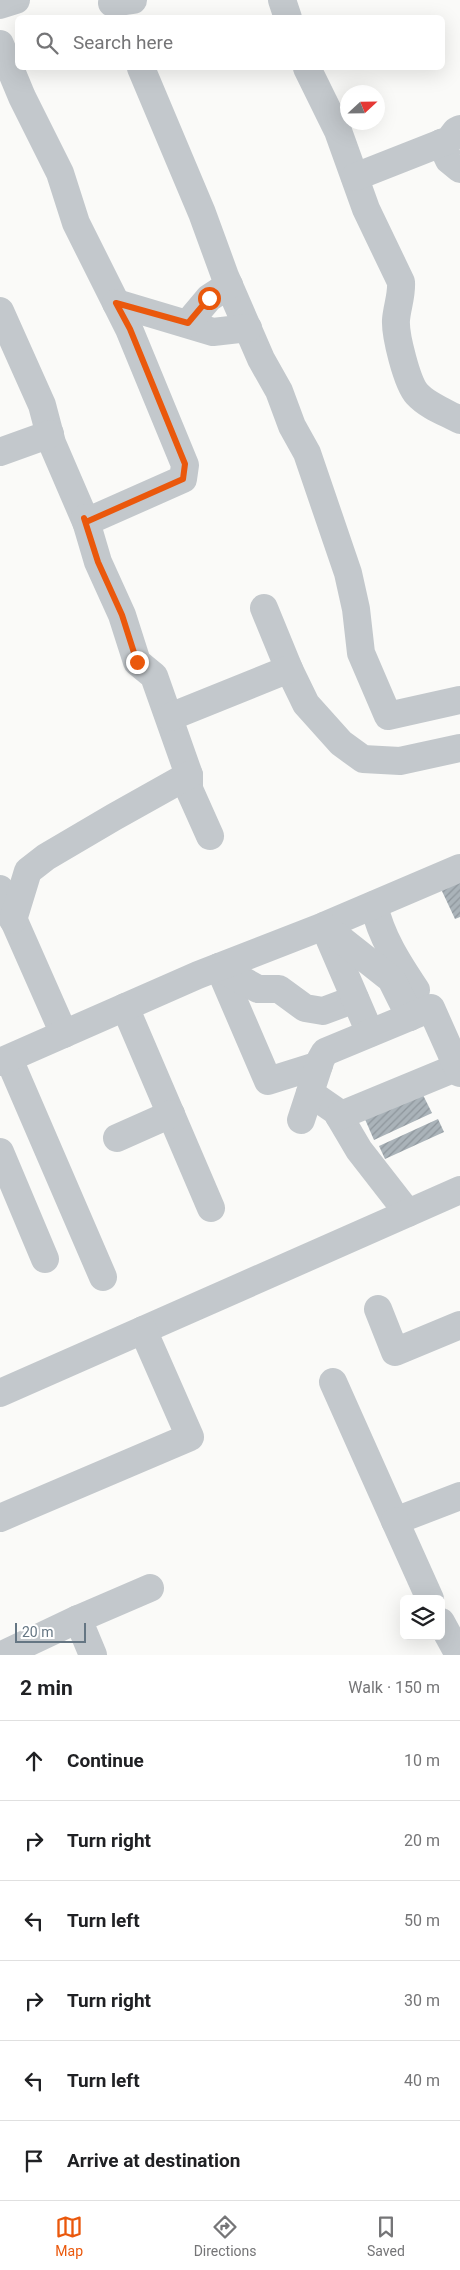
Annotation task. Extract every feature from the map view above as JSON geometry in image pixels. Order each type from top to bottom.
[{"type":"street","points":[[0,5],[16,0]]},
{"type":"street","points":[[282,0],[287,15]]},
{"type":"street","points":[[0,44],[22,97],[60,172],[76,223],[130,329],[185,464],[183,479],[86,522],[84,518]]},
{"type":"street","points":[[141,70],[202,212],[229,285],[261,359],[279,391],[292,426],[307,453],[348,573],[356,609],[361,653],[388,716],[460,700]]},
{"type":"street","points":[[308,70],[338,131],[366,209],[401,282],[396,321],[402,357],[416,392],[429,404],[460,420]]},
{"type":"street","points":[[355,177],[450,136],[449,160],[460,168]]},
{"type":"street","points":[[188,323],[209,298],[229,285]]},
{"type":"street","points":[[116,303],[213,332],[248,328]]},
{"type":"street","points":[[0,311],[42,406],[50,434],[84,518],[98,562],[122,615],[137,662],[154,676],[190,775],[189,789],[210,836]]},
{"type":"street","points":[[0,452],[50,434]]},
{"type":"street","points":[[264,608],[289,669],[306,704],[341,743],[363,759],[400,761],[460,748]]},
{"type":"street","points":[[170,718],[289,669]]},
{"type":"street","points":[[64,1034],[14,920],[8,883],[46,857],[190,775]]},
{"type":"street","points":[[103,1277],[4,1061],[124,1007],[324,926],[460,868]]},
{"type":"street","points":[[374,905],[378,924],[389,948],[416,991],[421,1012]]},
{"type":"street","points":[[324,926],[370,1033]]},
{"type":"street","points":[[324,926],[390,979],[421,1012],[459,1069],[339,1116]]},
{"type":"street","points":[[219,967],[258,989],[279,989],[305,1008],[322,1011],[355,999]]},
{"type":"street","points":[[219,967],[268,1081],[319,1065]]},
{"type":"street","points":[[124,1007],[211,1208]]},
{"type":"street","points":[[301,1120],[325,1052],[421,1012]]},
{"type":"street","points":[[310,1093],[336,1111],[359,1150],[408,1213]]},
{"type":"street","points":[[117,1138],[171,1114]]},
{"type":"street","points":[[0,1152],[45,1259]]},
{"type":"street","points":[[0,1392],[459,1192]]},
{"type":"street","points":[[378,1309],[395,1352],[460,1325]]},
{"type":"street","points":[[0,1518],[190,1437],[143,1330]]},
{"type":"street","points":[[332,1382],[428,1595]]},
{"type":"street","points":[[395,1521],[460,1496]]},
{"type":"street","points":[[2,1655],[150,1588]]},
{"type":"street","points":[[78,1619],[93,1655]]},
{"type":"street","points":[[445,1632],[453,1651]]},
{"type":"building","points":[[460,881],[460,917],[455,919],[441,889]]},
{"type":"building","points":[[421,1091],[432,1113],[374,1140],[364,1117]]},
{"type":"building","points":[[438,1119],[444,1132],[385,1159],[379,1146]]},
{"type":"route","points":[[137,662],[122,615],[98,562],[84,518],[86,522],[183,479],[185,464],[130,329],[116,303],[188,323],[209,298]]}]
